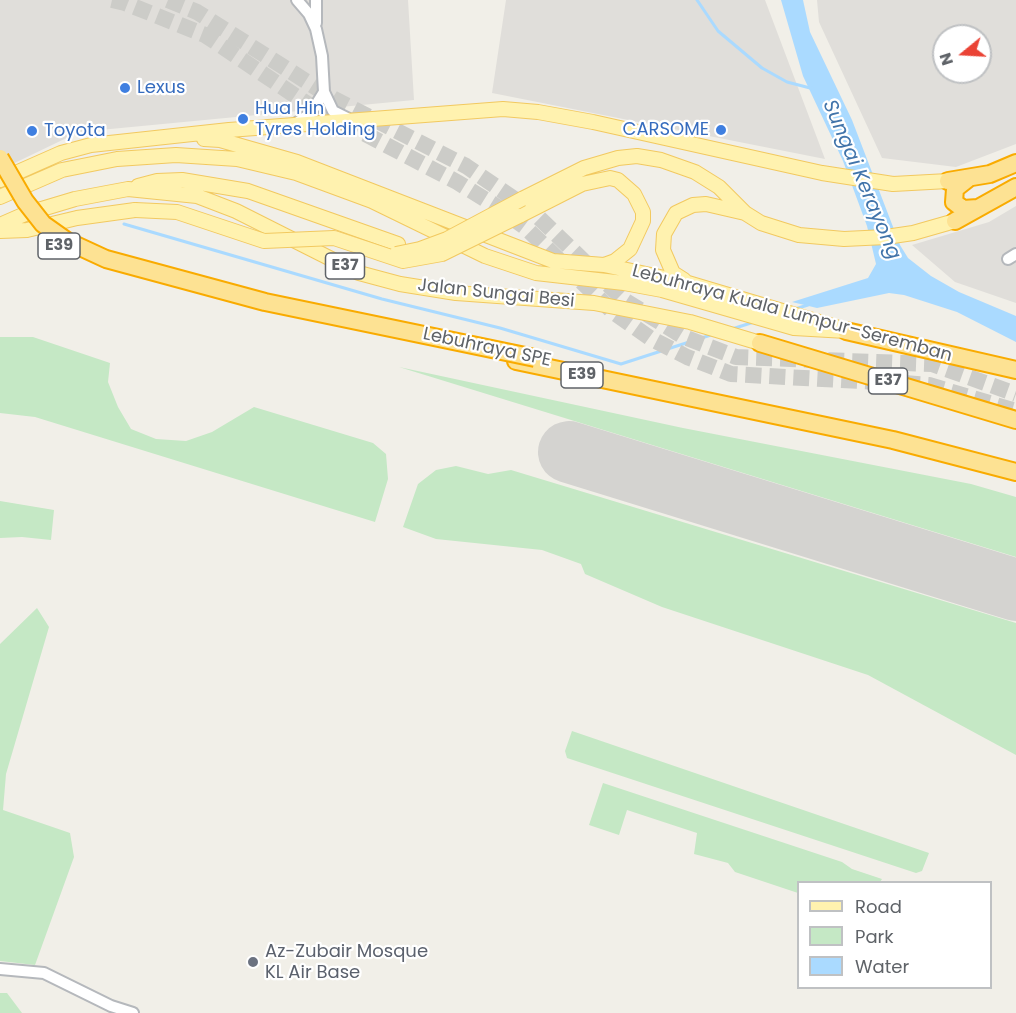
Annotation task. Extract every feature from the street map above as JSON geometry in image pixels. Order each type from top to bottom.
[{"type":"highway","name":"Lebuhraya SPE","points":[[0,158],[25,201],[43,224],[67,241],[106,259],[265,302],[894,433],[1016,465]]},
{"type":"highway","points":[[948,181],[990,174],[1016,163]]},
{"type":"highway","name":"Lebuhraya SPE","points":[[0,174],[38,230],[64,250],[105,266],[265,308],[893,440],[1016,472]]},
{"type":"highway","points":[[970,177],[955,189],[954,202],[963,209],[982,207]]},
{"type":"highway","points":[[955,221],[1016,187]]},
{"type":"highway","name":"Lebuhraya Kuala Lumpur–Seremban","points":[[846,331],[1016,370]]},
{"type":"highway","name":"Lebuhraya Kuala Lumpur–Seremban","points":[[760,343],[1016,420]]},
{"type":"main road","points":[[162,137],[483,110],[538,112],[822,173],[893,184],[948,181]]},
{"type":"main road","name":"E37","points":[[0,180],[61,153],[91,145],[162,137]]},
{"type":"main road","name":"Lebuhraya Kuala Lumpur–Seremban","points":[[162,137],[220,140],[297,162],[366,187],[553,261],[604,265],[688,283],[822,321],[846,331]]},
{"type":"main road","points":[[0,197],[62,170],[117,159],[176,155],[237,159],[296,173],[372,201],[485,256],[536,273],[624,283],[662,290],[794,328],[846,331]]},
{"type":"main road","points":[[379,252],[408,252],[435,244],[584,168],[618,158],[637,156],[661,159],[695,172],[720,188],[745,213]]},
{"type":"main road","points":[[0,231],[27,230],[77,218],[135,210],[177,213],[264,241],[334,238],[404,261],[420,260],[442,254],[582,184],[603,178],[618,180],[634,194],[642,212],[643,221],[630,249],[615,261],[604,265]]},
{"type":"main road","points":[[128,189],[157,181],[183,180],[218,184],[274,198],[356,231],[398,244],[420,243],[464,229]]},
{"type":"main road","name":"Jalan Sungai Besi","points":[[0,225],[26,214],[75,199],[128,189],[197,196],[236,211],[359,273],[400,284],[456,293],[594,303],[690,322],[760,343]]},
{"type":"main road","points":[[688,283],[673,273],[666,263],[663,250],[664,234],[676,213],[693,205],[706,204],[745,213],[779,231],[844,239],[913,233],[955,221]]},
{"type":"street","points":[[297,0],[309,14],[316,29],[322,56],[324,92],[333,111],[355,121]]},
{"type":"street","points":[[316,0],[316,29]]},
{"type":"street","points":[[288,126],[301,121],[311,113],[324,92]]},
{"type":"street","points":[[0,969],[44,973],[111,1006],[133,1013]]},
{"type":"shaded area","points":[[0,0],[408,0],[414,100],[79,132],[0,170]]},
{"type":"shaded area","points":[[506,0],[765,0],[825,159],[492,93]]},
{"type":"shaded area","points":[[817,0],[1016,0],[1016,144],[956,167],[882,158],[819,22]]},
{"type":"shaded area","points":[[1016,206],[1016,303],[955,282],[912,245],[989,222]]},
{"type":"green space","points":[[0,337],[33,337],[110,363],[108,382],[118,407],[131,429],[156,439],[186,441],[212,432],[254,407],[373,443],[386,454],[388,479],[375,522],[35,417],[0,413]]},
{"type":"green space","points":[[399,367],[683,428],[971,484],[1016,497],[1016,557]]},
{"type":"green space","points":[[456,466],[488,474],[511,470],[1016,623],[1016,755],[868,675],[662,607],[585,574],[581,564],[542,550],[436,539],[403,527],[418,484],[436,470]]},
{"type":"green space","points":[[0,501],[54,510],[51,540],[22,537],[0,538]]},
{"type":"green space","points":[[37,608],[49,627],[6,774],[3,810],[70,833],[74,857],[35,965],[0,961],[0,644]]},
{"type":"green space","points":[[572,731],[929,853],[922,871],[916,873],[567,758],[565,751]]},
{"type":"green space","points":[[603,783],[842,862],[852,869],[882,879],[881,881],[797,881],[797,893],[735,872],[728,863],[694,854],[697,833],[627,810],[619,835],[589,825]]},
{"type":"green space","points":[[0,993],[7,993],[22,1013],[0,1013]]},
{"type":"water","name":"Sungai Kerayong","points":[[781,0],[803,0],[810,32],[852,120],[900,245],[908,258],[931,276],[959,292],[1016,316],[1016,342],[957,312],[904,295],[889,293],[817,308],[792,302],[868,278],[876,264],[867,226],[843,161],[803,76]]},
{"type":"waterway","points":[[697,0],[718,31],[762,68],[787,82],[814,89]]},
{"type":"waterway","points":[[124,224],[382,299],[500,328],[621,364],[714,334]]},
{"type":"waterway","points":[[795,309],[808,305]]},
{"type":"waterway","points":[[732,329],[754,322]]},
{"type":"runway","points":[[569,452],[1016,590]]},
{"type":"tunnel","points":[[112,0],[205,35],[306,103],[457,182],[496,206],[526,228],[613,312],[650,338],[687,357],[731,374],[878,382]]},
{"type":"tunnel","points":[[168,0],[197,12],[334,99],[466,166],[532,211],[624,300],[684,337],[736,357],[932,364],[1016,394]]},
{"type":"tunnel","points":[[904,383],[929,385],[1016,411]]},
{"type":"place","name":"Lexus","points":[[125,88]]},
{"type":"place","name":"Hua Hin Tyres Holding","points":[[243,119]]},
{"type":"place","name":"CARSOME","points":[[721,130]]},
{"type":"place","name":"Toyota","points":[[32,131]]},
{"type":"place","name":"Az-Zubair Mosque KL Air Base","points":[[253,962]]}]
